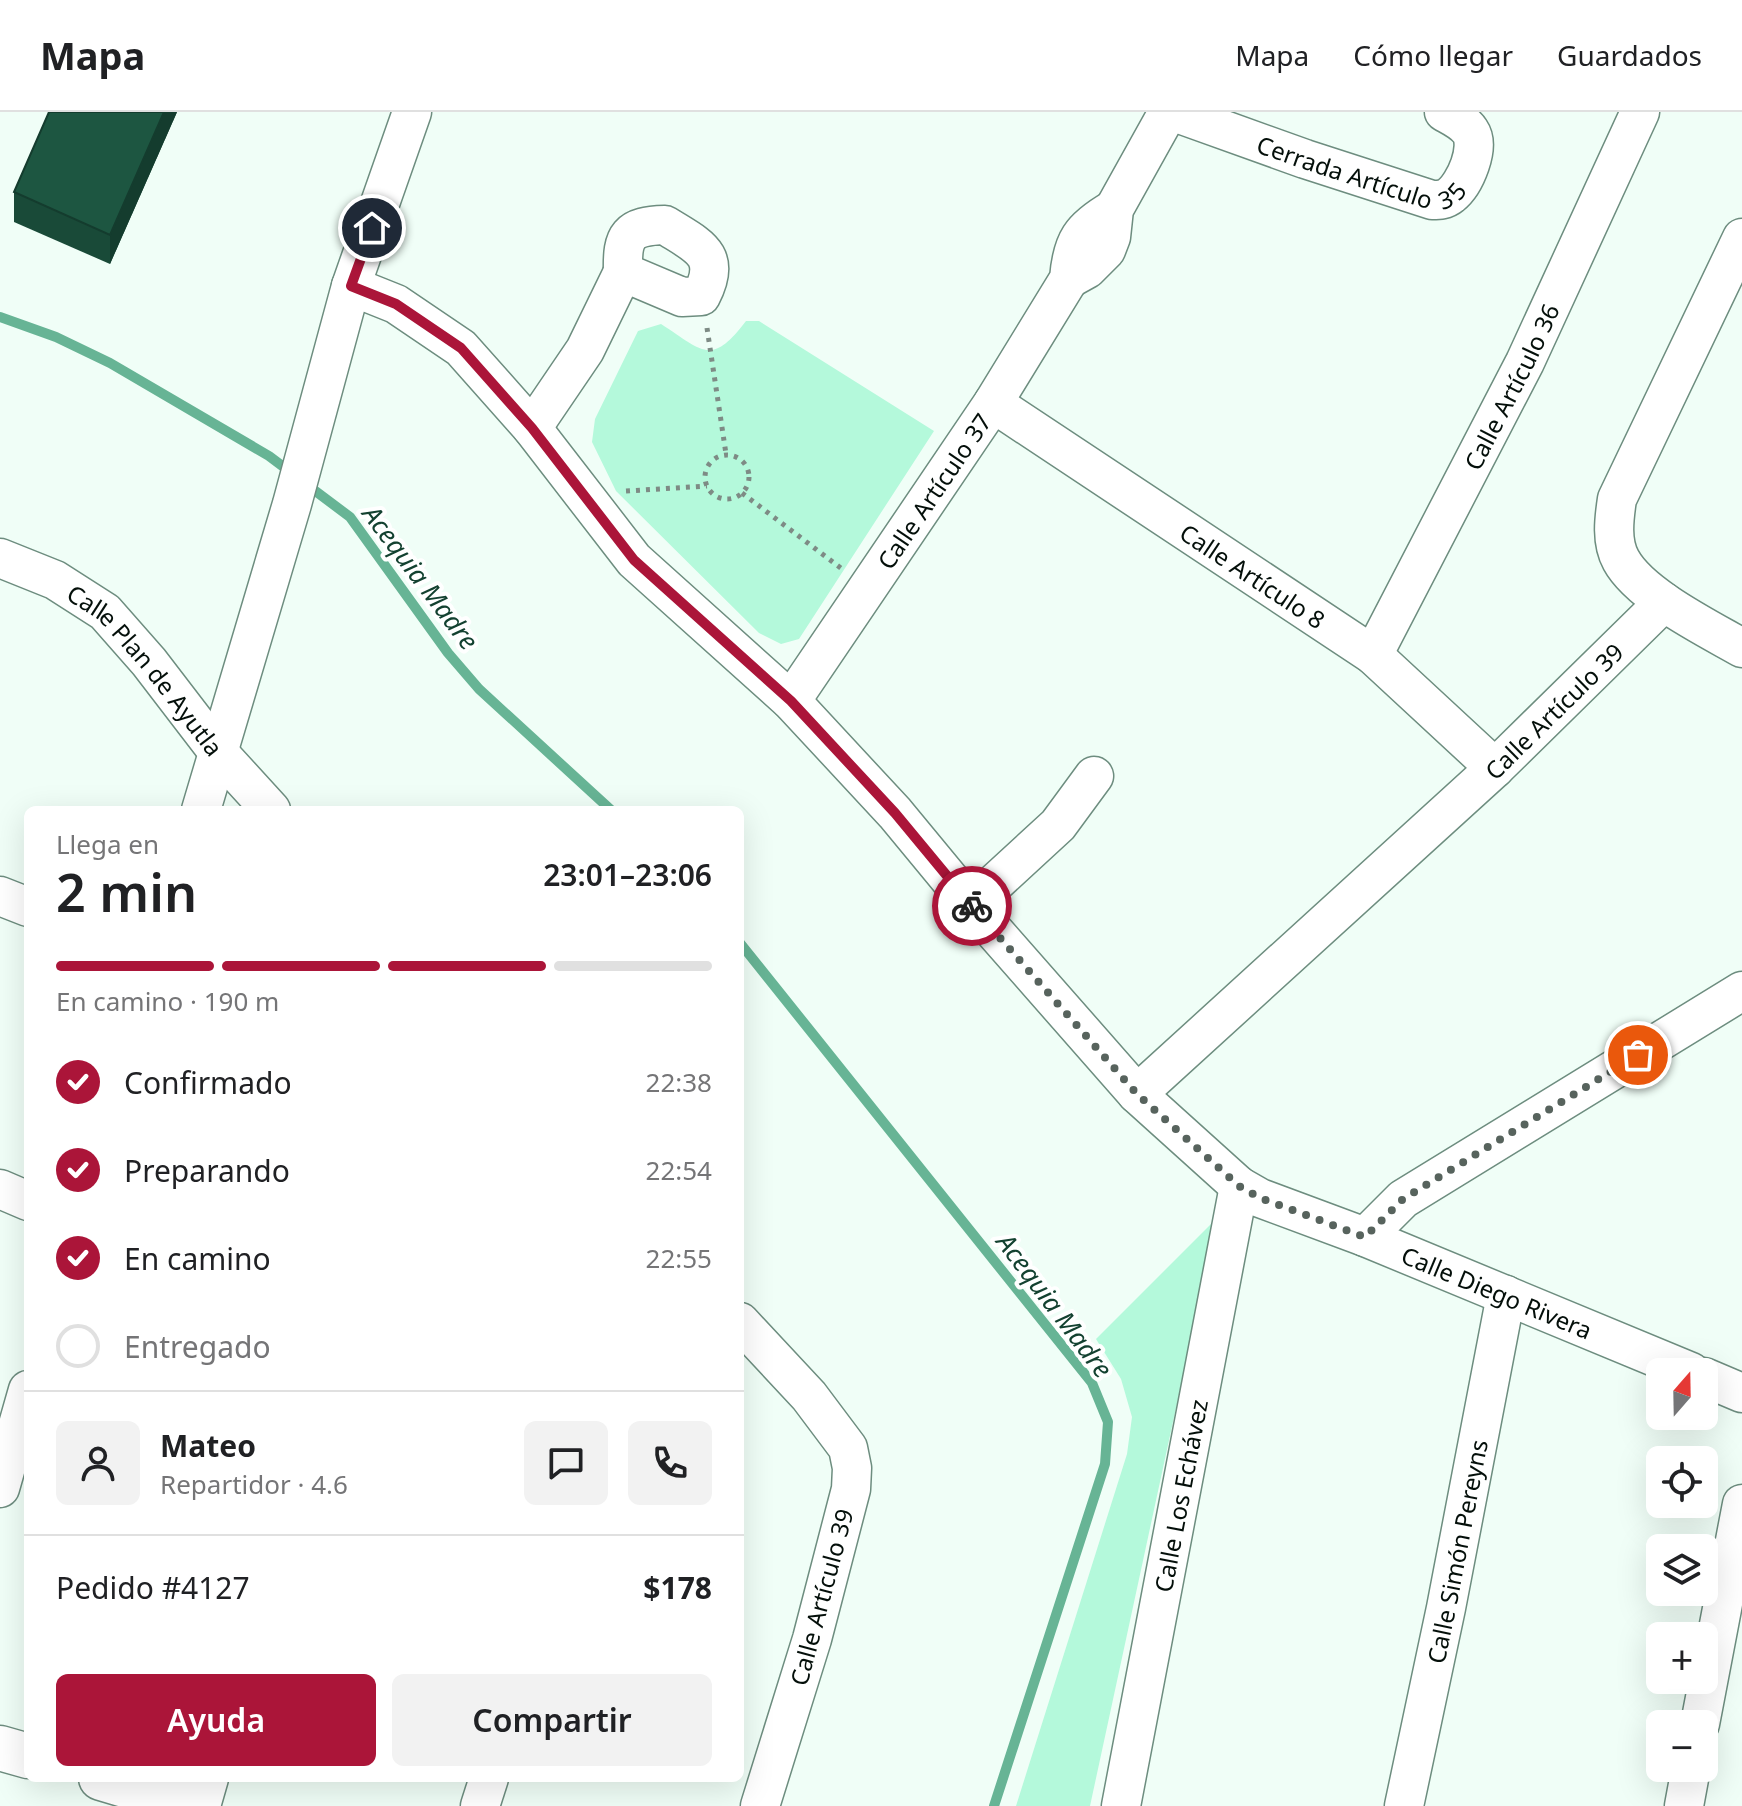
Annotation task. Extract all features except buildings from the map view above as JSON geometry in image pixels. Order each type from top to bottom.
[{"type":"street","points":[[202,806],[292,504],[351,286],[412,112]]},
{"type":"street","name":"Cerrada Artículo 35","points":[[1171,112],[1432,200],[1443,199],[1458,187],[1475,141],[1469,129],[1444,112]]},
{"type":"street","name":"Calle Artículo 37","points":[[791,701],[993,403],[1069,279],[1071,257],[1083,232],[1114,209],[1171,112]]},
{"type":"street","name":"Calle Artículo 36","points":[[1373,655],[1525,362],[1640,112]]},
{"type":"street","points":[[532,428],[585,350],[623,272],[622,251],[628,236],[640,226],[665,225],[701,248],[711,266],[709,280],[701,296],[682,297],[623,272]]},
{"type":"street","points":[[1742,238],[1617,499],[1613,525],[1620,559],[1633,576],[1664,602],[1742,648]]},
{"type":"street","name":"Calle Diego Rivera","points":[[351,286],[396,304],[461,348],[532,428],[634,560],[791,701],[895,813],[971,905],[1137,1094],[1239,1186],[1260,1198],[1365,1237],[1657,1358]]},
{"type":"street","name":"Calle Artículo 8","points":[[993,403],[1373,655],[1495,768]]},
{"type":"street","name":"Calle Plan de Ayutla","points":[[0,558],[55,580],[105,612],[149,662],[218,752],[267,806]]},
{"type":"street","name":"Calle Artículo 39","points":[[1137,1094],[1495,768],[1664,602]]},
{"type":"street","points":[[971,905],[1058,825],[1094,776]]},
{"type":"street","points":[[0,896],[24,905]]},
{"type":"street","points":[[1365,1237],[1403,1199],[1742,991]]},
{"type":"street","name":"Calle Los Echávez","points":[[1121,1806],[1239,1186]]},
{"type":"street","points":[[0,1189],[24,1199]]},
{"type":"street","name":"Calle Simón Pereyns","points":[[1404,1806],[1446,1608],[1506,1295]]},
{"type":"street","name":"Calle Artículo 39","points":[[744,1326],[809,1396],[848,1448],[852,1468],[851,1489],[812,1639],[760,1806]]},
{"type":"street","points":[[1718,1383],[1742,1393]]},
{"type":"street","points":[[1,1478],[24,1403]]},
{"type":"street","points":[[1703,1710],[1742,1504]]},
{"type":"street","points":[[0,1748],[24,1755]]},
{"type":"street","points":[[115,1782],[198,1806],[207,1782]]},
{"type":"street","points":[[480,1806],[488,1782]]},
{"type":"street","points":[[1684,1806],[1688,1782]]},
{"type":"path","points":[[701,296],[726,454]]},
{"type":"path","points":[[726,454],[733,455],[746,465],[749,479],[742,493],[733,499],[711,493],[704,475],[706,467],[718,456],[726,454]]},
{"type":"path","points":[[595,508],[616,491],[707,486]]},
{"type":"path","points":[[742,493],[869,588]]},
{"type":"green space","points":[[746,321],[759,321],[934,431],[799,639],[781,644],[759,633],[616,491],[592,442],[595,419],[638,331],[661,324],[706,350],[724,345]]},
{"type":"green space","points":[[1217,1218],[1090,1806],[1016,1806],[1127,1454],[1132,1417],[1121,1379],[1096,1339]]},
{"type":"waterway","name":"Acequia Madre","points":[[0,317],[56,337],[110,363],[269,456],[293,474]]},
{"type":"waterway","name":"Acequia Madre","points":[[306,484],[350,517],[448,653],[479,689],[607,806]]},
{"type":"waterway","name":"Acequia Madre","points":[[744,948],[1092,1383],[1108,1422],[1105,1464],[994,1806]]},
{"type":"way so far","points":[[972,906],[1137,1094],[1239,1186],[1260,1198],[1365,1237],[1403,1199],[1638,1055]]},
{"type":"route","points":[[372,228],[351,286],[396,304],[461,348],[532,428],[634,560],[791,701],[895,813],[972,906]]}]
